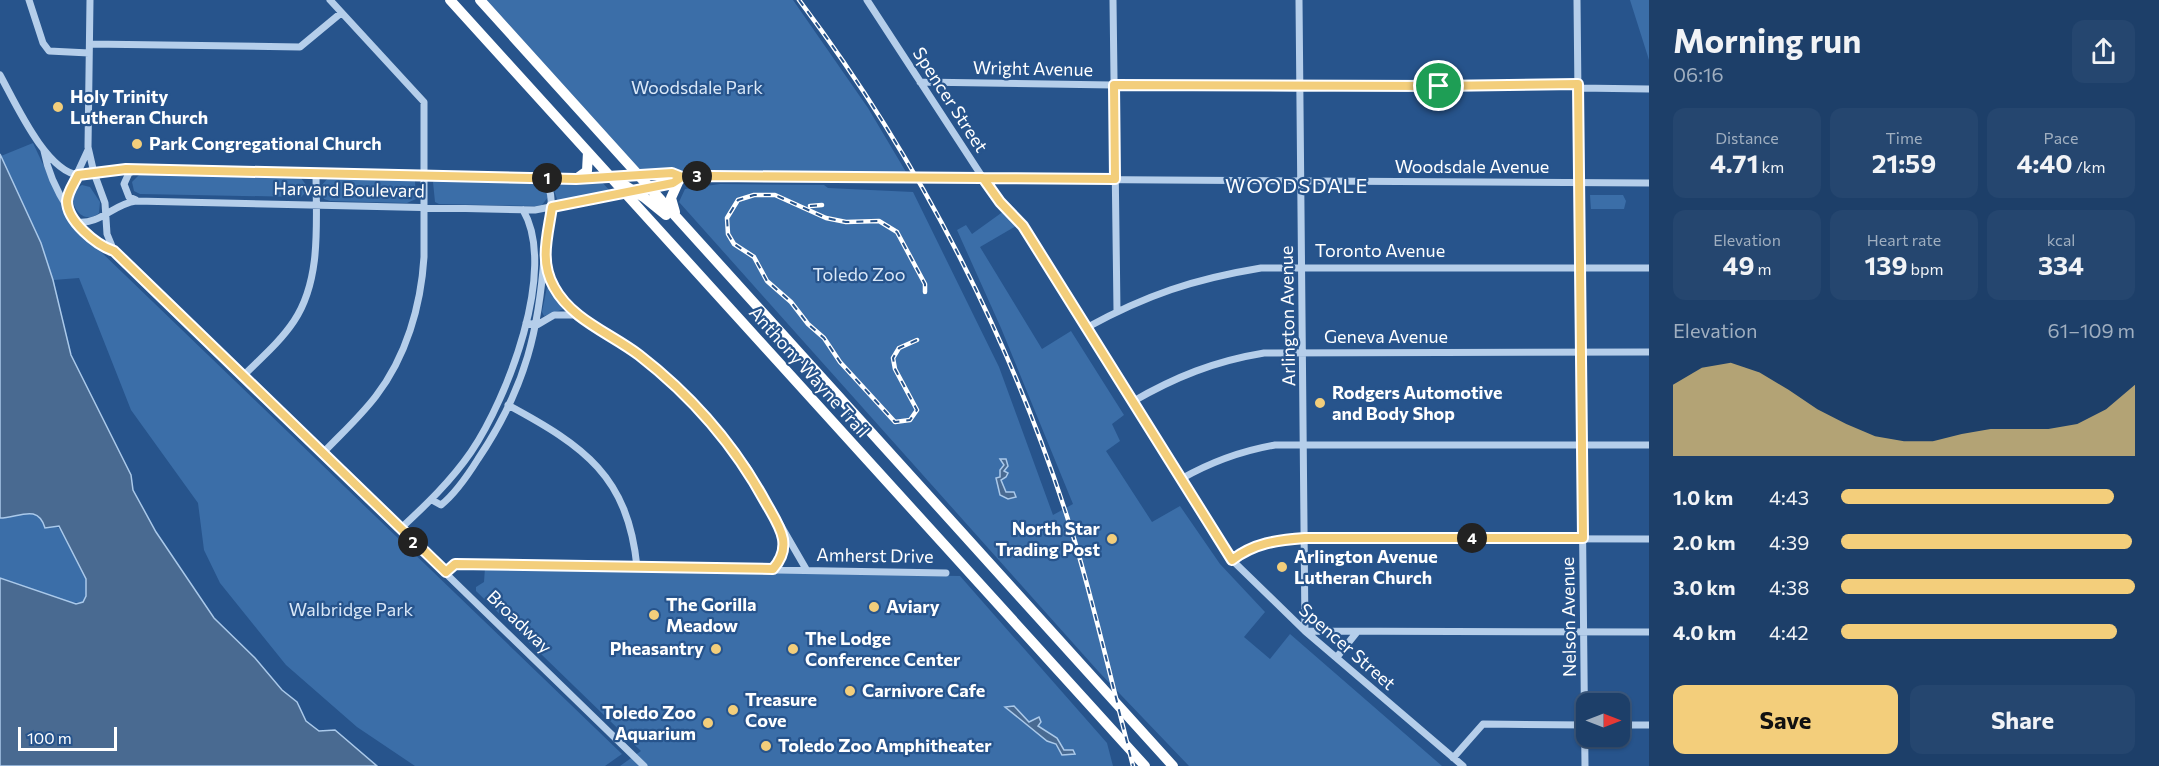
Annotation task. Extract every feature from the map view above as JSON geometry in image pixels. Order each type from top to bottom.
[{"type":"highway","name":"Anthony Wayne Trail","points":[[450,0],[610,176],[630,192],[1144,766]]},
{"type":"highway","name":"Anthony Wayne Trail","points":[[480,0],[1173,766]]},
{"type":"highway","points":[[576,179],[587,171],[588,152]]},
{"type":"highway","points":[[677,218],[671,198],[681,177]]},
{"type":"highway","points":[[630,192],[664,213],[694,246],[719,264]]},
{"type":"street","points":[[29,0],[43,43],[49,51],[89,53]]},
{"type":"street","points":[[90,0],[88,147],[94,174],[103,195],[107,234],[114,251]]},
{"type":"street","points":[[322,454],[376,396],[397,364],[409,334],[422,281],[424,206],[424,102],[330,0]]},
{"type":"street","name":"Spencer Street","points":[[867,0],[983,178],[1000,202],[1023,226],[1232,560],[1305,632],[1463,766]]},
{"type":"street","points":[[1113,0],[1117,311]]},
{"type":"street","name":"Arlington Avenue","points":[[1299,0],[1305,632]]},
{"type":"street","name":"Nelson Avenue","points":[[1577,0],[1585,693]]},
{"type":"street","points":[[90,44],[300,47],[341,12]]},
{"type":"street","points":[[0,75],[44,151],[64,169],[78,175],[94,174]]},
{"type":"street","name":"Wright Avenue","points":[[920,82],[1300,88],[1578,86],[1649,89]]},
{"type":"street","points":[[70,213],[68,196],[88,147]]},
{"type":"street","points":[[44,151],[46,161],[70,213],[77,222]]},
{"type":"street","points":[[137,169],[129,173],[124,184],[129,197],[138,201]]},
{"type":"street","name":"Harvard Boulevard","points":[[94,174],[137,169],[576,179],[610,176]]},
{"type":"street","points":[[243,376],[277,342],[294,321],[305,299],[315,250],[316,172]]},
{"type":"street","name":"Woodsdale Avenue","points":[[610,176],[672,173],[681,177],[1649,183]]},
{"type":"street","name":"Woodsdale Avenue","points":[[630,192],[673,183],[681,177]]},
{"type":"street","points":[[432,500],[441,505],[457,488],[491,440],[510,406],[528,358],[537,325],[552,207],[549,186],[544,178]]},
{"type":"street","name":"Harvard Boulevard","points":[[77,222],[92,222],[126,202],[138,201],[523,210],[552,207],[630,192]]},
{"type":"street","points":[[400,529],[432,500],[471,452],[500,401],[526,323],[532,285],[534,252],[531,224],[523,210]]},
{"type":"street","name":"Broadway","points":[[77,222],[105,248],[114,251],[644,766]]},
{"type":"street","points":[[534,252],[545,255]]},
{"type":"street","points":[[545,255],[554,288],[579,316],[638,355],[706,415],[747,466],[784,535],[806,569]]},
{"type":"street","name":"Toronto Avenue","points":[[1086,328],[1117,311],[1167,289],[1206,277],[1261,268],[1302,266],[1649,268]]},
{"type":"street","points":[[526,323],[537,325],[554,315],[579,316]]},
{"type":"street","name":"Geneva Avenue","points":[[1132,402],[1198,368],[1232,358],[1303,351],[1649,352]]},
{"type":"street","points":[[500,401],[584,453],[601,468],[615,487],[625,510],[634,538],[637,567]]},
{"type":"street","points":[[1181,479],[1213,462],[1246,450],[1275,445],[1649,445]]},
{"type":"street","points":[[773,569],[784,550],[784,535]]},
{"type":"street","points":[[1232,560],[1245,550],[1261,544],[1305,538],[1649,539]]},
{"type":"street","name":"Amherst Drive","points":[[446,572],[455,564],[946,573]]},
{"type":"street","points":[[1305,632],[1649,633]]},
{"type":"street","points":[[1337,657],[1357,632]]},
{"type":"street","points":[[1454,758],[1484,724],[1576,725]]},
{"type":"street","points":[[1630,725],[1649,725]]},
{"type":"street","name":"Nelson Avenue","points":[[1585,747],[1585,766]]},
{"type":"green space","name":"Woodsdale Park","points":[[480,0],[793,0],[868,108],[909,177],[638,174]]},
{"type":"green space","points":[[1630,0],[1649,0],[1649,60]]},
{"type":"green space","name":"Walbridge Park","points":[[33,143],[70,222],[622,754],[605,766],[415,766],[357,727],[286,665],[220,583],[204,550],[198,503],[131,410],[79,278],[53,280],[41,243],[1,156]]},
{"type":"green space","points":[[140,174],[301,178],[309,189],[301,197],[140,194],[134,191],[132,182]]},
{"type":"green space","points":[[330,176],[409,177],[415,181],[416,199],[407,203],[330,201],[324,199],[320,187]]},
{"type":"green space","points":[[437,179],[539,180],[545,185],[548,197],[542,205],[536,206],[439,204],[435,202],[433,182]]},
{"type":"green space","points":[[602,182],[610,191],[558,202],[552,184]]},
{"type":"green space","name":"Toledo Zoo","points":[[720,184],[824,185],[828,188],[913,192],[999,367],[1053,515],[1073,504],[1001,328],[957,230],[966,225],[972,234],[1004,211],[1016,226],[980,247],[1042,349],[1071,331],[1124,415],[1112,424],[1120,441],[1106,451],[1152,522],[1180,506],[1220,564],[1265,612],[1244,637],[1270,659],[1290,634],[1442,766],[1189,766],[1098,671],[679,202],[685,189]]},
{"type":"green space","points":[[82,185],[90,187],[100,202],[99,213],[93,216],[83,216],[75,208],[73,190]]},
{"type":"green space","points":[[1590,195],[1623,195],[1626,201],[1624,209],[1591,209]]},
{"type":"green space","points":[[547,287],[564,309],[544,316],[542,312]]},
{"type":"green space","points":[[20,513],[38,515],[63,531],[86,579],[86,596],[83,602],[70,603],[0,578],[0,518]]},
{"type":"green space","points":[[485,568],[960,576],[1107,743],[1113,766],[620,766],[641,751],[476,591],[476,587],[484,582]]},
{"type":"shaded area","points":[[0,154],[41,243],[53,280],[71,355],[131,475],[133,490],[156,532],[214,618],[255,658],[282,690],[297,702],[306,721],[319,731],[335,730],[377,766],[0,766],[0,578],[76,604],[83,602],[86,596],[86,579],[59,526],[45,528],[42,520],[32,514],[0,518]]},
{"type":"shaded area","points":[[1000,459],[1006,459],[1008,466],[1004,471],[1008,473],[1006,477],[1001,480],[1006,492],[1014,492],[1016,497],[1008,499],[1000,495],[996,478],[1000,477],[1000,470],[1004,465]]},
{"type":"shaded area","points":[[1014,706],[1029,722],[1039,717],[1041,722],[1038,726],[1057,738],[1064,750],[1073,750],[1075,754],[1062,755],[1056,744],[1047,741],[1005,707]]},
{"type":"railway","points":[[799,0],[885,126],[961,259],[994,328],[1024,398],[1075,542],[1133,766]]},
{"type":"railway","points":[[917,340],[899,348],[893,358],[895,369],[917,410],[910,420],[895,422],[840,362],[824,338],[808,324],[791,302],[767,281],[754,257],[734,244],[728,234],[727,218],[738,200],[754,195],[775,195],[826,218],[846,222],[879,221],[897,232],[925,284],[925,292]]},
{"type":"railway","points":[[810,206],[822,205]]},
{"type":"place","name":"Holy Trinity Lutheran Church","points":[[58,107]]},
{"type":"place","name":"Park Congregational Church","points":[[137,144]]},
{"type":"place","name":"Rodgers Automotive and Body Shop","points":[[1320,403]]},
{"type":"place","name":"North Star Trading Post","points":[[1112,539]]},
{"type":"place","name":"Arlington Avenue Lutheran Church","points":[[1282,567]]},
{"type":"place","name":"Aviary","points":[[874,607]]},
{"type":"place","name":"The Gorilla Meadow","points":[[654,615]]},
{"type":"place","name":"Pheasantry","points":[[716,649]]},
{"type":"place","name":"The Lodge Conference Center","points":[[793,649]]},
{"type":"place","name":"Carnivore Cafe","points":[[850,691]]},
{"type":"place","name":"Treasure Cove","points":[[733,710]]},
{"type":"place","name":"Toledo Zoo Aquarium","points":[[708,723]]},
{"type":"place","name":"Toledo Zoo Amphitheater","points":[[766,746]]},
{"type":"district","name":"WOODSDALE","points":[[1297,186]]},
{"type":"route","points":[[1439,86],[1300,88],[1114,85],[1115,179],[916,177],[711,176],[682,177],[672,173],[576,179],[126,169],[78,175],[70,189],[67,204],[70,213],[84,229],[105,248],[114,251],[446,572],[455,564],[773,569],[779,563],[784,550],[784,535],[747,466],[706,415],[681,391],[638,355],[579,316],[564,302],[549,279],[545,257],[547,229],[552,207],[673,183],[682,177],[711,176],[983,178],[1000,202],[1023,226],[1232,560],[1245,550],[1261,544],[1305,538],[1583,538],[1578,84],[1439,86]]}]
